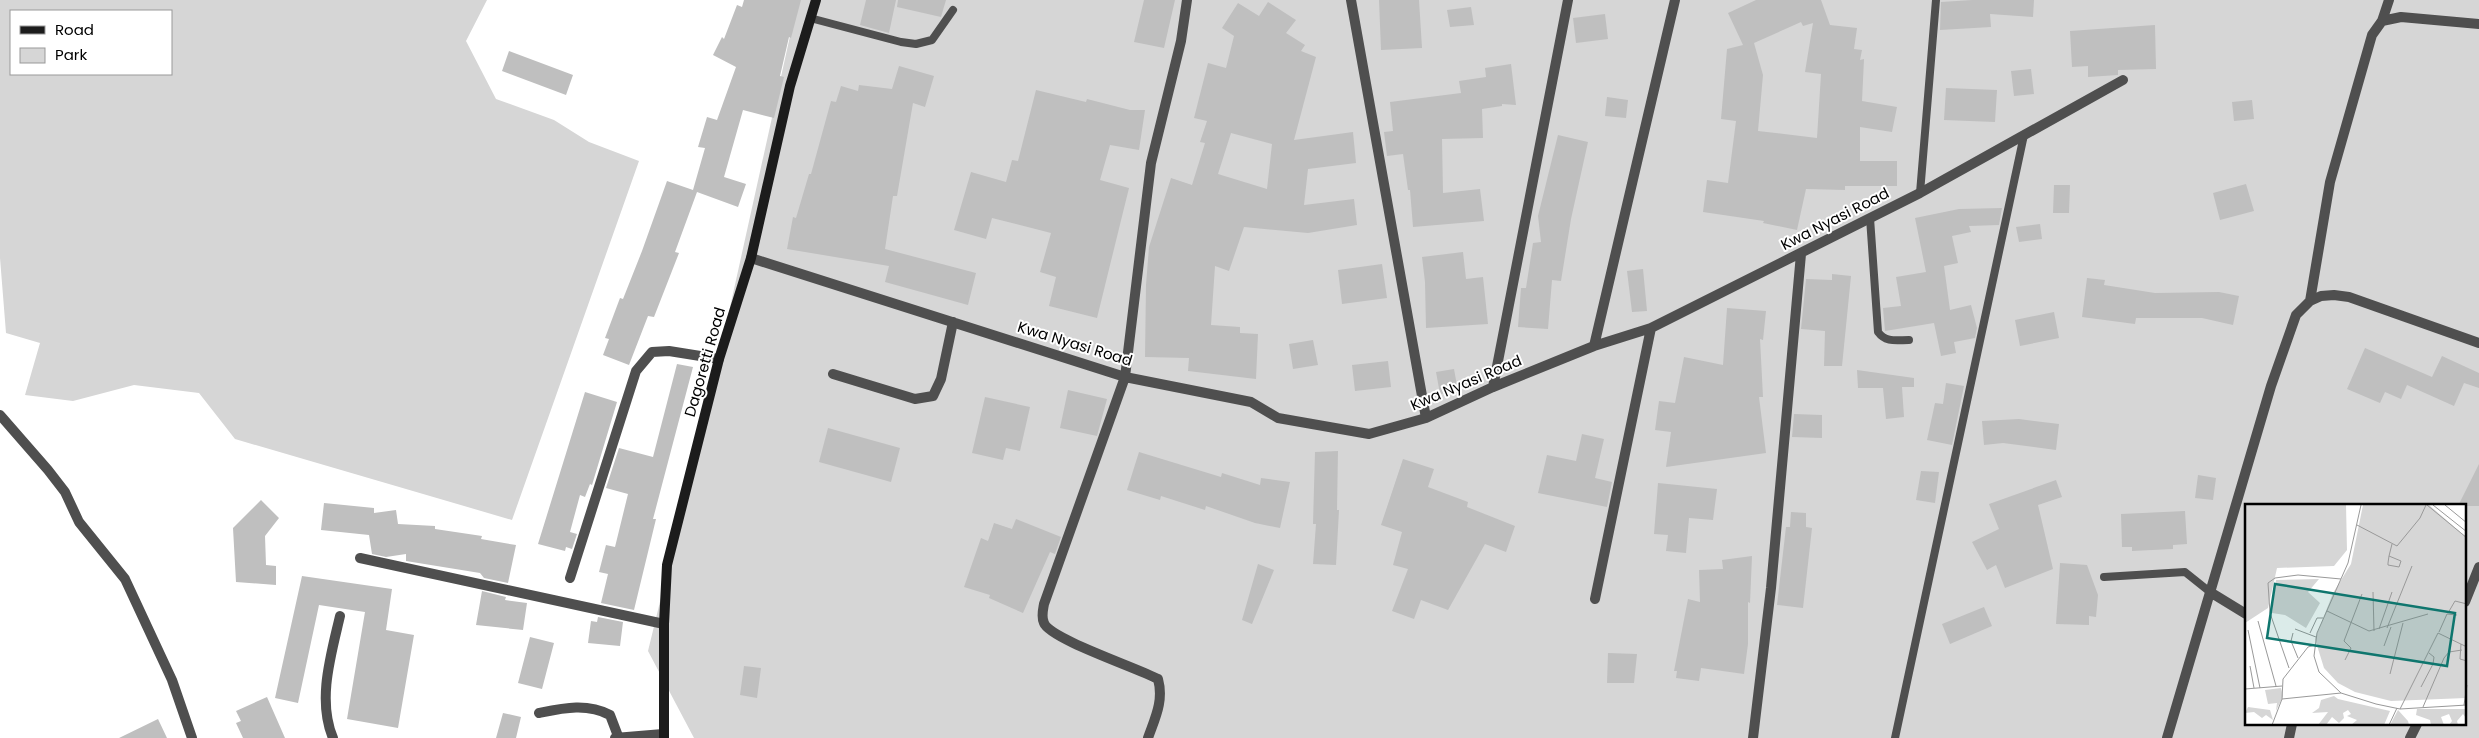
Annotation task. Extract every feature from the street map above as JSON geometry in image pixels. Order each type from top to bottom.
[{"type":"main road","name":"Dagoretti Road","points":[[664,736],[664,624],[667,565],[720,360],[751,258],[790,86],[816,0]]},
{"type":"street","points":[[1148,738],[1160,703],[1161,690],[1158,679],[1144,671],[1056,636],[1044,625],[1042,616],[1044,604],[1126,377],[1151,164],[1181,41],[1188,0]]},
{"type":"street","points":[[1352,0],[1426,418]]},
{"type":"street","points":[[1493,386],[1568,0]]},
{"type":"street","points":[[1594,346],[1675,0]]},
{"type":"street","points":[[2310,301],[2330,182],[2372,35],[2382,21],[2389,0]]},
{"type":"street","points":[[2382,21],[2401,17],[2479,24]]},
{"type":"street","name":"Kwa Nyasi Road","points":[[751,258],[1126,377],[1252,402],[1278,418],[1368,434],[1426,418],[1493,386],[1594,346],[1651,328],[1920,192],[2123,80]]},
{"type":"street","points":[[1753,738],[1771,588],[1800,254]]},
{"type":"street","points":[[2167,738],[2271,386],[2296,315],[2310,301],[2321,296],[2349,297],[2479,343]]},
{"type":"street","points":[[833,374],[915,399],[933,396],[941,379],[953,322]]},
{"type":"street","points":[[1595,599],[1651,328]]},
{"type":"street","points":[[570,578],[636,371],[652,352],[669,351],[720,360]]},
{"type":"street","points":[[0,415],[65,492],[79,522],[125,579],[172,680],[192,738]]},
{"type":"street","points":[[360,558],[664,624]]},
{"type":"street","points":[[2466,600],[2479,567]]},
{"type":"street","points":[[2210,592],[2245,613]]},
{"type":"street","points":[[333,738],[325,706],[331,657],[340,616]]},
{"type":"street","points":[[539,712],[568,707],[586,707],[610,715],[616,737],[664,736]]},
{"type":"street","points":[[2410,738],[2416,726]]},
{"type":"lane","points":[[1920,192],[1936,0]]},
{"type":"lane","points":[[810,18],[856,32],[916,44],[932,40],[953,10]]},
{"type":"lane","points":[[1895,738],[2024,135]]},
{"type":"lane","points":[[1870,218],[1878,332],[1888,340],[1909,340]]},
{"type":"lane","points":[[2104,578],[2185,572],[2210,592]]},
{"type":"green space","points":[[0,0],[487,0],[466,41],[496,99],[554,120],[589,142],[639,161],[512,520],[235,439],[199,393],[134,385],[73,401],[25,395],[40,343],[6,333],[0,258]]},
{"type":"green space","points":[[798,0],[2479,0],[2479,738],[694,738],[648,651],[713,384]]},
{"type":"building","points":[[744,0],[801,0],[791,38],[789,37],[780,76],[784,77],[774,118],[743,110],[724,177],[746,184],[738,207],[697,192],[675,252],[679,253],[654,317],[648,316],[629,365],[603,355],[609,339],[605,338],[620,298],[623,299],[642,251],[667,181],[693,190],[705,148],[698,147],[707,117],[717,120],[736,67],[713,55],[722,37],[724,39],[737,5],[742,7]]},
{"type":"building","points":[[866,0],[896,0],[889,33],[860,25]]},
{"type":"building","points":[[898,0],[946,0],[941,17],[897,7]]},
{"type":"building","points":[[1144,0],[1175,0],[1164,48],[1134,42]]},
{"type":"building","points":[[1379,0],[1419,0],[1422,48],[1381,50]]},
{"type":"building","points":[[1756,0],[1821,0],[1830,25],[1857,28],[1854,49],[1862,50],[1860,60],[1864,59],[1862,101],[1897,107],[1892,132],[1860,127],[1860,161],[1897,161],[1897,186],[1845,186],[1845,190],[1806,189],[1797,230],[1763,223],[1764,221],[1703,212],[1707,180],[1728,183],[1736,121],[1721,119],[1727,49],[1743,45],[1728,13]],"holes":[[[1801,22],[1803,26],[1813,23],[1805,72],[1821,74],[1817,138],[1758,131],[1763,75],[1754,43]]]},
{"type":"building","points":[[2034,0],[2033,17],[1990,14],[1991,27],[1940,30],[1941,2]]},
{"type":"building","points":[[1268,2],[1296,20],[1286,33],[1305,45],[1301,51],[1316,57],[1294,140],[1353,132],[1356,163],[1308,169],[1304,205],[1354,199],[1357,225],[1308,233],[1244,227],[1229,271],[1215,266],[1211,325],[1240,327],[1240,333],[1258,334],[1256,379],[1188,371],[1189,358],[1145,357],[1146,285],[1149,247],[1171,178],[1192,185],[1205,143],[1200,142],[1207,121],[1194,118],[1208,63],[1226,68],[1234,36],[1222,28],[1238,3],[1259,16]],"holes":[[[1231,133],[1272,144],[1267,189],[1218,174]]]},
{"type":"building","points":[[1471,7],[1474,25],[1450,27],[1447,10]]},
{"type":"building","points":[[1605,14],[1608,39],[1576,43],[1573,18]]},
{"type":"building","points":[[2155,25],[2156,69],[2118,70],[2118,75],[2088,77],[2088,66],[2072,67],[2070,31]]},
{"type":"building","points":[[509,51],[573,75],[566,95],[502,71]]},
{"type":"building","points":[[1511,64],[1516,105],[1502,104],[1502,106],[1482,109],[1483,138],[1442,139],[1443,193],[1480,189],[1484,221],[1413,227],[1410,190],[1408,190],[1403,154],[1387,156],[1384,132],[1393,131],[1390,102],[1461,93],[1459,81],[1486,77],[1485,68]]},
{"type":"building","points":[[899,66],[934,76],[925,107],[913,103],[897,196],[893,196],[885,249],[976,273],[968,305],[885,282],[889,266],[787,249],[793,217],[796,218],[809,174],[811,174],[831,101],[836,102],[841,86],[858,91],[859,85],[892,89]]},
{"type":"building","points":[[2031,69],[2034,94],[2014,96],[2011,71]]},
{"type":"building","points":[[1946,88],[1997,90],[1995,122],[1944,120]]},
{"type":"building","points":[[1036,90],[1086,102],[1087,99],[1130,110],[1145,110],[1139,150],[1110,145],[1100,180],[1129,188],[1097,318],[1049,306],[1056,277],[1040,272],[1051,233],[992,218],[986,239],[954,230],[971,172],[1006,182],[1012,160],[1018,161]]},
{"type":"building","points":[[1607,97],[1628,100],[1626,118],[1605,116]]},
{"type":"building","points":[[2252,100],[2254,119],[2234,121],[2232,102]]},
{"type":"building","points":[[1558,135],[1588,142],[1571,219],[1561,281],[1552,280],[1548,329],[1518,327],[1521,288],[1526,288],[1533,243],[1541,242],[1538,216]]},
{"type":"building","points":[[2246,184],[2254,211],[2220,220],[2213,193]]},
{"type":"building","points":[[2054,185],[2070,185],[2069,213],[2053,213]]},
{"type":"building","points":[[2002,208],[1999,225],[1969,226],[1971,232],[1952,236],[1958,263],[1944,266],[1950,310],[1971,305],[1977,328],[1975,338],[1954,342],[1956,353],[1941,356],[1934,323],[1885,331],[1883,308],[1901,306],[1896,277],[1926,272],[1915,218],[1959,209]]},
{"type":"building","points":[[2040,224],[2042,239],[2019,242],[2016,227]]},
{"type":"building","points":[[1463,252],[1466,279],[1483,277],[1488,324],[1426,328],[1425,282],[1422,257]]},
{"type":"building","points":[[1382,264],[1387,298],[1342,304],[1338,270]]},
{"type":"building","points":[[1643,269],[1647,311],[1632,312],[1627,271]]},
{"type":"building","points":[[1832,274],[1851,276],[1842,366],[1824,366],[1825,331],[1801,329],[1806,279],[1832,280]]},
{"type":"building","points":[[2087,278],[2105,280],[2104,285],[2155,293],[2219,292],[2239,296],[2233,325],[2202,318],[2136,318],[2135,324],[2082,317]]},
{"type":"building","points":[[1727,308],[1766,311],[1763,340],[1760,339],[1763,397],[1759,397],[1766,453],[1666,467],[1671,432],[1655,430],[1659,401],[1675,403],[1684,357],[1723,365]]},
{"type":"building","points":[[2054,312],[2059,338],[2020,346],[2015,320]]},
{"type":"building","points":[[1313,340],[1318,365],[1293,369],[1289,344]]},
{"type":"building","points":[[2365,348],[2432,377],[2442,356],[2479,373],[2479,388],[2464,383],[2454,406],[2407,385],[2401,399],[2385,392],[2380,403],[2347,389]]},
{"type":"building","points":[[1388,361],[1391,387],[1355,391],[1352,365]]},
{"type":"building","points":[[677,364],[693,367],[653,519],[656,519],[634,610],[601,603],[608,574],[599,572],[606,545],[615,547],[628,494],[606,488],[619,448],[653,457]]},
{"type":"building","points":[[1454,369],[1458,391],[1440,394],[1436,372]]},
{"type":"building","points":[[1857,370],[1914,378],[1914,387],[1902,387],[1904,417],[1886,419],[1883,388],[1858,388]]},
{"type":"building","points":[[1946,383],[1964,386],[1952,445],[1927,440],[1935,403],[1943,404]]},
{"type":"building","points":[[1068,390],[1107,399],[1097,436],[1060,428]]},
{"type":"building","points":[[585,392],[617,402],[592,485],[590,484],[585,497],[580,495],[570,532],[577,534],[572,549],[566,547],[565,551],[538,544]]},
{"type":"building","points":[[985,397],[1030,407],[1020,451],[1006,448],[1003,460],[972,453]]},
{"type":"building","points":[[1794,414],[1822,415],[1822,438],[1792,437]]},
{"type":"building","points":[[2019,419],[2059,424],[2056,450],[2003,443],[1984,445],[1982,421]]},
{"type":"building","points":[[828,428],[900,448],[891,482],[819,462]]},
{"type":"building","points":[[1582,434],[1604,439],[1595,478],[1612,482],[1607,507],[1538,493],[1547,455],[1576,461]]},
{"type":"building","points":[[1338,451],[1337,510],[1339,510],[1336,565],[1313,564],[1316,524],[1313,524],[1315,452]]},
{"type":"building","points":[[1139,452],[1221,477],[1222,473],[1260,485],[1261,478],[1290,482],[1280,528],[1255,523],[1206,506],[1205,510],[1161,496],[1160,500],[1127,490]]},
{"type":"building","points":[[1403,459],[1434,469],[1428,487],[1468,502],[1467,507],[1515,526],[1506,552],[1485,544],[1448,610],[1421,600],[1414,619],[1392,611],[1408,569],[1393,565],[1402,532],[1381,525]]},
{"type":"building","points":[[2479,464],[2479,506],[2459,504]]},
{"type":"building","points":[[1921,471],[1939,472],[1935,503],[1916,500]]},
{"type":"building","points":[[2198,475],[2216,478],[2213,500],[2195,498]]},
{"type":"building","points":[[2056,480],[2062,497],[2038,505],[2053,569],[2005,588],[1996,565],[1987,570],[1972,542],[1999,529],[1989,504]]},
{"type":"building","points":[[1658,483],[1717,489],[1713,520],[1689,518],[1686,553],[1666,551],[1668,535],[1654,534]]},
{"type":"building","points":[[261,500],[279,518],[265,536],[266,565],[276,566],[276,585],[236,582],[233,528]]},
{"type":"building","points":[[324,503],[374,508],[374,513],[396,510],[398,524],[435,526],[435,529],[482,536],[481,539],[516,545],[508,583],[484,578],[480,573],[406,561],[406,554],[386,557],[372,554],[369,535],[321,530]]},
{"type":"building","points":[[2185,511],[2187,544],[2173,545],[2173,549],[2132,551],[2132,547],[2122,547],[2121,514]]},
{"type":"building","points":[[1791,512],[1806,513],[1806,527],[1812,528],[1803,608],[1777,605],[1786,527],[1790,527]]},
{"type":"building","points":[[1016,519],[1061,537],[1055,554],[1050,552],[1023,613],[989,598],[990,595],[964,587],[981,538],[988,541],[994,523],[1012,529]]},
{"type":"building","points":[[1752,556],[1750,603],[1748,602],[1748,644],[1744,674],[1701,668],[1699,681],[1676,678],[1677,671],[1674,671],[1688,599],[1700,602],[1699,570],[1723,569],[1722,560]]},
{"type":"building","points":[[2060,563],[2087,565],[2098,595],[2096,617],[2089,616],[2089,625],[2056,624]]},
{"type":"building","points":[[1258,564],[1274,570],[1252,624],[1242,620]]},
{"type":"building","points":[[302,576],[392,589],[386,630],[414,635],[398,728],[347,719],[365,612],[319,605],[298,703],[275,698]]},
{"type":"building","points":[[482,591],[506,597],[505,600],[527,603],[523,630],[476,625]]},
{"type":"building","points":[[1984,607],[1992,626],[1950,644],[1942,624]]},
{"type":"building","points":[[598,617],[623,622],[620,646],[588,643],[591,621],[597,622]]},
{"type":"building","points":[[530,637],[554,643],[542,689],[518,683]]},
{"type":"building","points":[[1608,653],[1637,654],[1634,683],[1607,683]]},
{"type":"building","points":[[744,666],[761,668],[757,698],[740,695]]},
{"type":"building","points":[[267,697],[285,738],[243,738],[236,723],[241,721],[236,711]]},
{"type":"building","points":[[503,713],[521,717],[516,738],[496,738]]},
{"type":"building","points":[[158,719],[167,738],[119,738]]}]
